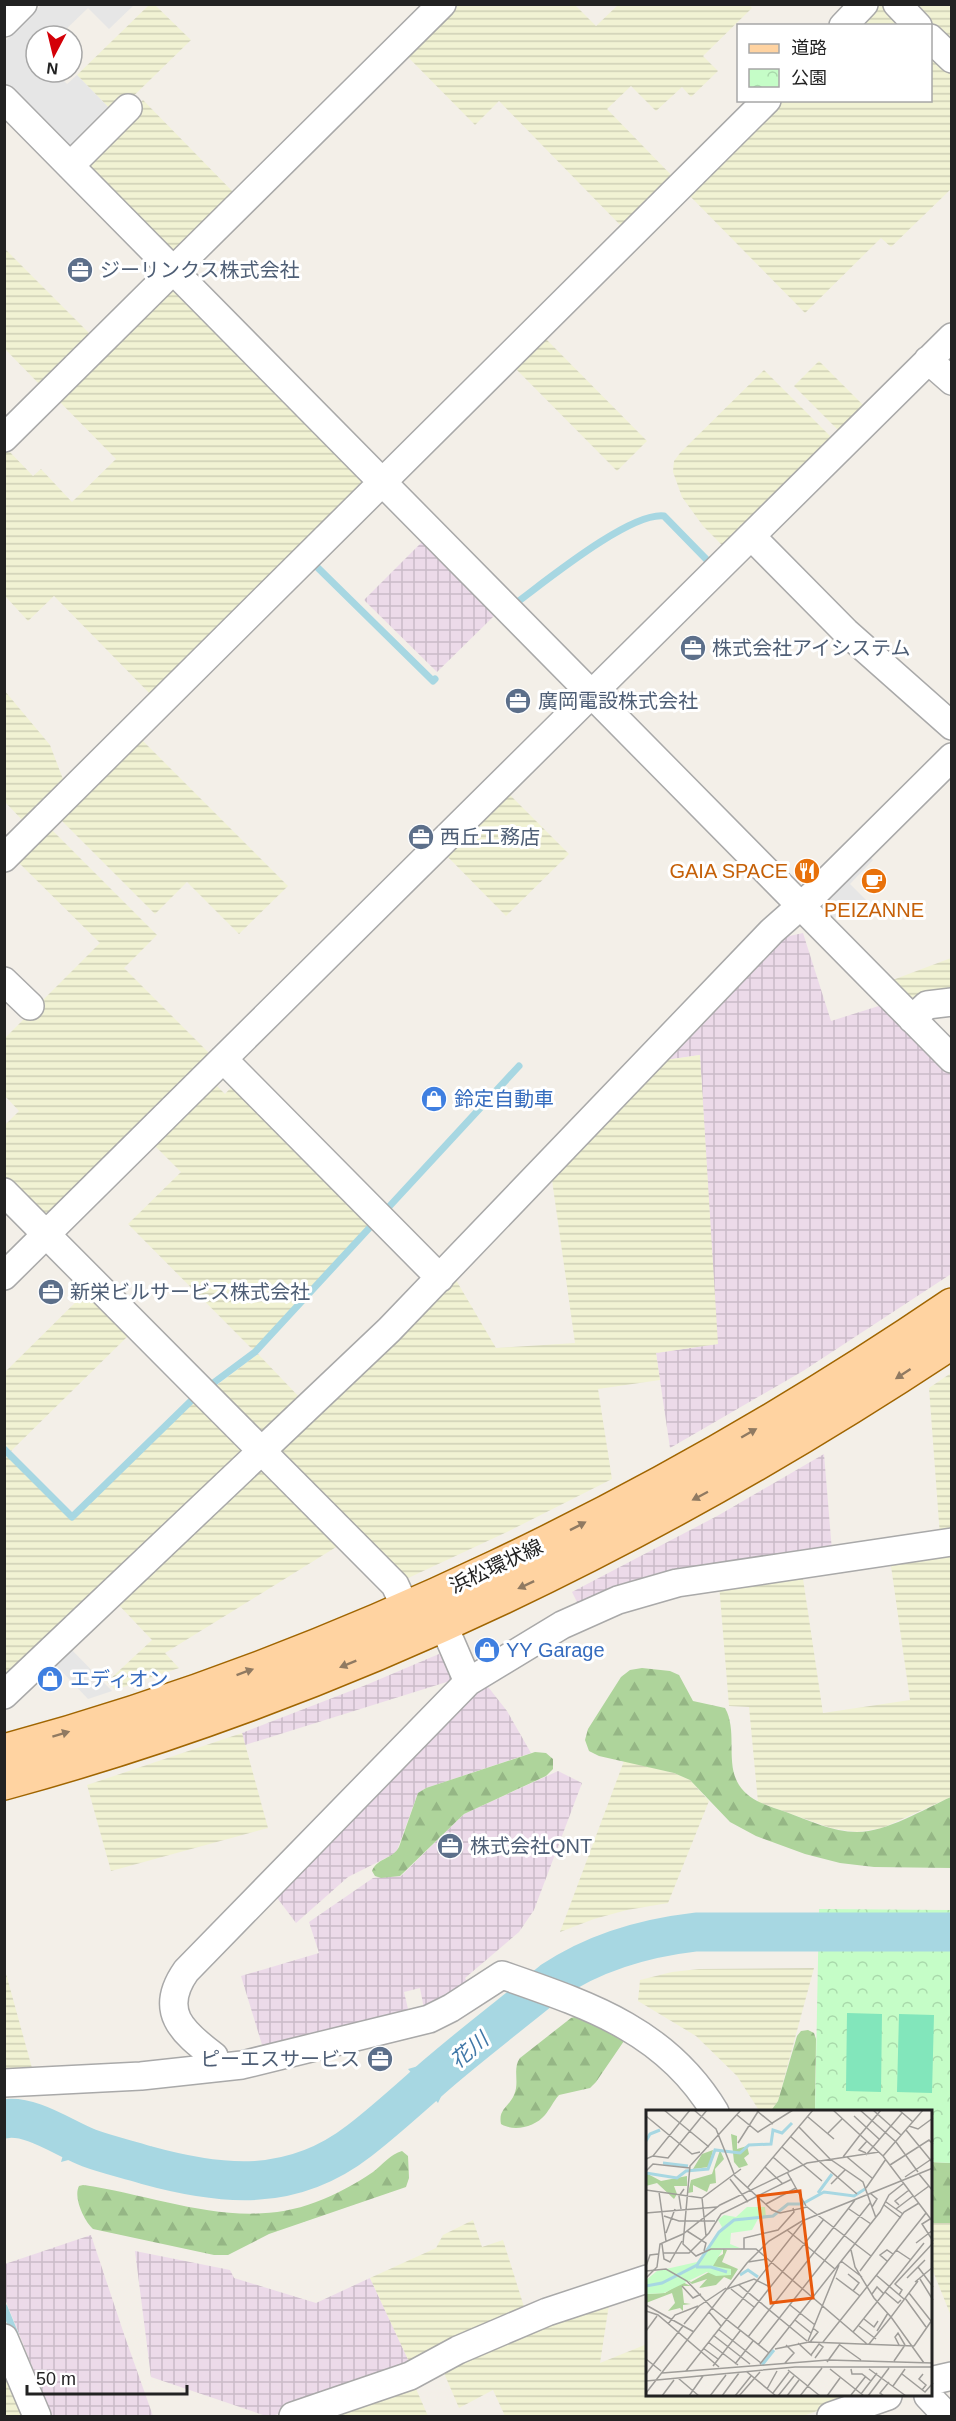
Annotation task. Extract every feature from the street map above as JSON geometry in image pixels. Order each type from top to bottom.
[{"type":"main road","name":"浜松環状線","points":[[4,1751],[118,1717],[300,1651],[405,1607],[546,1542],[683,1470],[817,1393],[951,1305]]},
{"type":"main road","name":"浜松環状線","points":[[4,1783],[128,1745],[238,1707],[347,1665],[443,1624],[560,1569],[707,1492],[825,1424],[951,1342]]},
{"type":"street","points":[[4,23],[23,4]]},
{"type":"street","points":[[4,438],[442,4]]},
{"type":"street","points":[[897,4],[916,24]]},
{"type":"street","points":[[932,40],[951,59]]},
{"type":"street","points":[[4,99],[951,1059]]},
{"type":"street","points":[[4,858],[765,102]]},
{"type":"street","points":[[70,166],[128,108]]},
{"type":"street","points":[[4,1276],[951,337]]},
{"type":"street","points":[[928,360],[951,381]]},
{"type":"street","points":[[751,536],[846,632],[951,726]]},
{"type":"street","points":[[4,1695],[389,1330],[772,931],[801,906],[951,757]]},
{"type":"street","points":[[4,981],[30,1006]]},
{"type":"street","points":[[912,1019],[927,1005],[951,1002]]},
{"type":"street","points":[[223,1059],[440,1278]]},
{"type":"street","points":[[4,1192],[395,1585],[405,1607]]},
{"type":"street","points":[[215,2068],[214,2056],[189,2037],[180,2026],[174,2005],[178,1983],[186,1971],[468,1682],[562,1625],[647,1590],[708,1577],[951,1542]]},
{"type":"street","points":[[443,1624],[468,1682]]},
{"type":"street","points":[[4,2083],[141,2076],[242,2065],[417,2023],[451,2008],[502,1975],[571,2000],[626,2025],[663,2050],[695,2082],[714,2110]]},
{"type":"street","points":[[293,2416],[410,2376],[458,2350],[547,2312],[646,2279]]},
{"type":"street","points":[[4,2338],[37,2416]]},
{"type":"street","points":[[932,2381],[951,2376]]},
{"type":"street","points":[[831,2416],[885,2397]]},
{"type":"street","points":[[929,2397],[947,2416]]},
{"type":"shaded area","points":[[41,5],[134,5],[109,29],[88,8],[71,24],[24,24],[24,84],[84,84],[84,82],[115,114],[74,154],[5,83],[5,41]]},
{"type":"shaded area","points":[[423,541],[496,614],[437,672],[364,600]]},
{"type":"shaded area","points":[[866,853],[873,860],[850,884],[869,903],[830,919],[820,909],[819,900]]},
{"type":"shaded area","points":[[803,933],[831,1021],[882,1005],[951,1075],[951,1274],[803,1371],[670,1448],[656,1353],[717,1344],[700,1055],[659,1061],[776,939]]},
{"type":"shaded area","points":[[824,1454],[832,1551],[580,1608],[572,1592],[719,1515]]},
{"type":"shaded area","points":[[68,1646],[112,1691],[88,1699],[52,1661]]},
{"type":"shaded area","points":[[446,1651],[453,1680],[245,1745],[242,1733]]},
{"type":"shaded area","points":[[485,1683],[507,1711],[531,1753],[426,1788],[418,1793],[396,1853],[348,1877],[296,1923],[275,1895]]},
{"type":"shaded area","points":[[558,1771],[582,1783],[534,1910],[519,1932],[465,1978],[468,1984],[424,2009],[420,1988],[404,1992],[409,2013],[263,2048],[241,1976],[319,1953],[309,1922],[373,1878],[401,1876],[464,1814]]},
{"type":"shaded area","points":[[91,2235],[153,2416],[52,2416],[5,2299],[5,2264]]},
{"type":"shaded area","points":[[135,2251],[230,2270],[234,2278],[316,2303],[370,2278],[412,2368],[272,2416],[266,2416],[151,2377]]},
{"type":"green space","points":[[748,4],[752,8],[703,56],[718,71],[691,97],[682,87],[656,111],[631,86],[607,109],[676,180],[625,230],[499,101],[475,125],[404,53],[453,5],[575,5],[596,26],[618,5]]},
{"type":"green space","points":[[875,4],[886,5],[904,24],[856,24]]},
{"type":"green space","points":[[149,5],[155,5],[191,40],[115,114],[84,82],[84,68]]},
{"type":"green space","points":[[909,5],[951,5],[951,48],[932,29],[932,24],[928,24]]},
{"type":"green space","points":[[932,51],[951,71],[951,189],[891,247],[881,238],[805,313],[686,192],[777,102],[932,102]]},
{"type":"green space","points":[[143,100],[237,196],[180,252],[171,252],[81,161]]},
{"type":"green space","points":[[4,248],[94,338],[43,388],[5,349]]},
{"type":"green space","points":[[166,289],[175,289],[363,481],[363,490],[155,699],[54,596],[28,621],[5,596],[5,449],[33,476],[41,469],[72,502],[116,459],[56,398]]},
{"type":"green space","points":[[542,335],[647,441],[617,471],[512,365]]},
{"type":"green space","points":[[819,361],[867,409],[842,434],[794,386]]},
{"type":"green space","points":[[764,370],[835,441],[726,549],[703,526],[682,497],[673,472],[674,461]]},
{"type":"green space","points":[[4,690],[50,745],[66,787],[27,825],[5,802]]},
{"type":"green space","points":[[139,737],[288,886],[239,934],[187,882],[155,914],[58,817]]},
{"type":"green space","points":[[505,790],[569,854],[506,916],[443,852]]},
{"type":"green space","points":[[48,826],[157,935],[124,968],[213,1057],[52,1217],[43,1217],[5,1178],[5,1125],[19,1111],[5,1096],[5,1038],[100,943],[15,859]]},
{"type":"green space","points":[[951,958],[951,993],[907,998],[890,981]]},
{"type":"green space","points":[[700,1055],[718,1344],[656,1353],[660,1380],[598,1389],[612,1479],[404,1580],[279,1454],[279,1445],[453,1275],[496,1348],[575,1343],[551,1173],[659,1061]]},
{"type":"green space","points":[[212,1081],[225,1094],[236,1082],[373,1220],[253,1350],[128,1224],[181,1172],[151,1142]]},
{"type":"green space","points":[[88,1290],[131,1333],[11,1451],[5,1444],[5,1372]]},
{"type":"green space","points":[[258,1354],[303,1401],[268,1434],[259,1434],[213,1388]]},
{"type":"green space","points":[[951,1373],[951,1534],[940,1536],[929,1388]]},
{"type":"green space","points":[[197,1399],[245,1447],[245,1456],[5,1684],[5,1453],[72,1521]]},
{"type":"green space","points":[[256,1468],[265,1468],[341,1544],[165,1653],[179,1668],[115,1690],[107,1682],[152,1640],[115,1601]]},
{"type":"green space","points":[[951,1550],[951,1797],[882,1828],[857,1832],[831,1828],[758,1802],[749,1707],[729,1706],[719,1584],[802,1572],[823,1713],[910,1700],[890,1559]]},
{"type":"green space","points":[[642,1668],[670,1671],[679,1675],[693,1701],[725,1708],[731,1727],[735,1776],[743,1791],[766,1805],[829,1828],[857,1832],[893,1824],[951,1797],[951,1868],[874,1867],[840,1863],[805,1854],[756,1836],[730,1822],[690,1780],[674,1773],[599,1756],[589,1751],[585,1740],[588,1729],[621,1677],[630,1670]]},
{"type":"green space","points":[[242,1733],[268,1828],[111,1871],[87,1785]]},
{"type":"green space","points":[[535,1752],[546,1753],[553,1759],[553,1769],[546,1776],[464,1814],[400,1876],[381,1878],[375,1876],[372,1871],[374,1867],[399,1847],[418,1793],[426,1788]]},
{"type":"green space","points":[[624,1761],[674,1773],[690,1780],[709,1801],[668,1903],[627,1910],[560,1932]]},
{"type":"green space","points":[[819,1909],[951,1910],[951,2163],[932,2162],[932,2110],[815,2110]]},
{"type":"green space","points":[[814,1968],[778,2101],[771,2110],[759,2110],[737,2076],[696,2036],[638,2001],[640,1980],[672,1972],[699,1969]]},
{"type":"green space","points":[[5,1970],[32,2068],[5,2070]]},
{"type":"green space","points":[[847,2013],[882,2014],[881,2092],[846,2091]]},
{"type":"green space","points":[[899,2014],[934,2015],[932,2093],[897,2092]]},
{"type":"green space","points":[[581,2015],[624,2041],[596,2082],[590,2088],[559,2095],[545,2115],[536,2123],[518,2128],[501,2124],[502,2111],[516,2090],[517,2067],[520,2058],[571,2018]]},
{"type":"green space","points":[[808,2030],[814,2033],[816,2039],[815,2110],[771,2110],[778,2101],[797,2036],[801,2031]]},
{"type":"green space","points":[[402,2151],[408,2156],[409,2178],[406,2187],[269,2234],[228,2255],[214,2255],[93,2229],[83,2215],[77,2196],[79,2186],[83,2185],[229,2213],[258,2214],[287,2210],[331,2196],[373,2172],[390,2157]]},
{"type":"green space","points":[[932,2162],[951,2163],[951,2223],[932,2223]]},
{"type":"green space","points":[[473,2220],[482,2247],[503,2240],[526,2313],[412,2368],[370,2278],[436,2248],[443,2235]]},
{"type":"green space","points":[[932,2223],[951,2223],[951,2316],[932,2268]]},
{"type":"green space","points":[[610,2298],[600,2363],[646,2344],[646,2397],[857,2397],[803,2416],[505,2416],[493,2390],[459,2408],[441,2366]]},
{"type":"green space","points":[[5,2360],[28,2416],[5,2416]]},
{"type":"green space","points":[[413,2382],[428,2416],[319,2416]]},
{"type":"water","points":[[858,1916],[903,1927],[903,1935],[859,1949],[854,1932]]},
{"type":"water","points":[[446,2058],[455,2067],[438,2103],[408,2069]]},
{"type":"water","points":[[72,2124],[94,2145],[91,2154],[61,2162]]},
{"type":"waterway","points":[[516,603],[588,550],[610,536],[649,518],[664,516],[706,559]]},
{"type":"waterway","points":[[315,565],[433,681],[435,679]]},
{"type":"waterway","points":[[386,1210],[519,1066]]},
{"type":"waterway","points":[[212,1384],[255,1352],[373,1224]]},
{"type":"waterway","points":[[4,1449],[72,1517],[195,1397]]},
{"type":"waterway","name":"花川","points":[[4,2119],[25,2120],[103,2153],[174,2172],[229,2180],[282,2177],[308,2170],[334,2158],[359,2141],[552,1981],[603,1954],[639,1942],[696,1932],[952,1932]]},
{"type":"waterway","points":[[4,2307],[15,2334]]},
{"type":"place","name":"ジーリンクス株式会社","points":[[80,270]]},
{"type":"place","name":"株式会社アイシステム","points":[[693,648]]},
{"type":"place","name":"廣岡電設株式会社","points":[[518,701]]},
{"type":"place","name":"西丘工務店","points":[[421,837]]},
{"type":"place","name":"GAIA SPACE","points":[[807,871]]},
{"type":"place","name":"PEIZANNE","points":[[874,881]]},
{"type":"place","name":"鈴定自動車","points":[[434,1099]]},
{"type":"place","name":"新栄ビルサービス株式会社","points":[[51,1292]]},
{"type":"place","name":"YY Garage","points":[[487,1650]]},
{"type":"place","name":"エディオン","points":[[50,1679]]},
{"type":"place","name":"株式会社QNT","points":[[450,1846]]},
{"type":"place","name":"ピーエスサービス","points":[[380,2059]]}]
